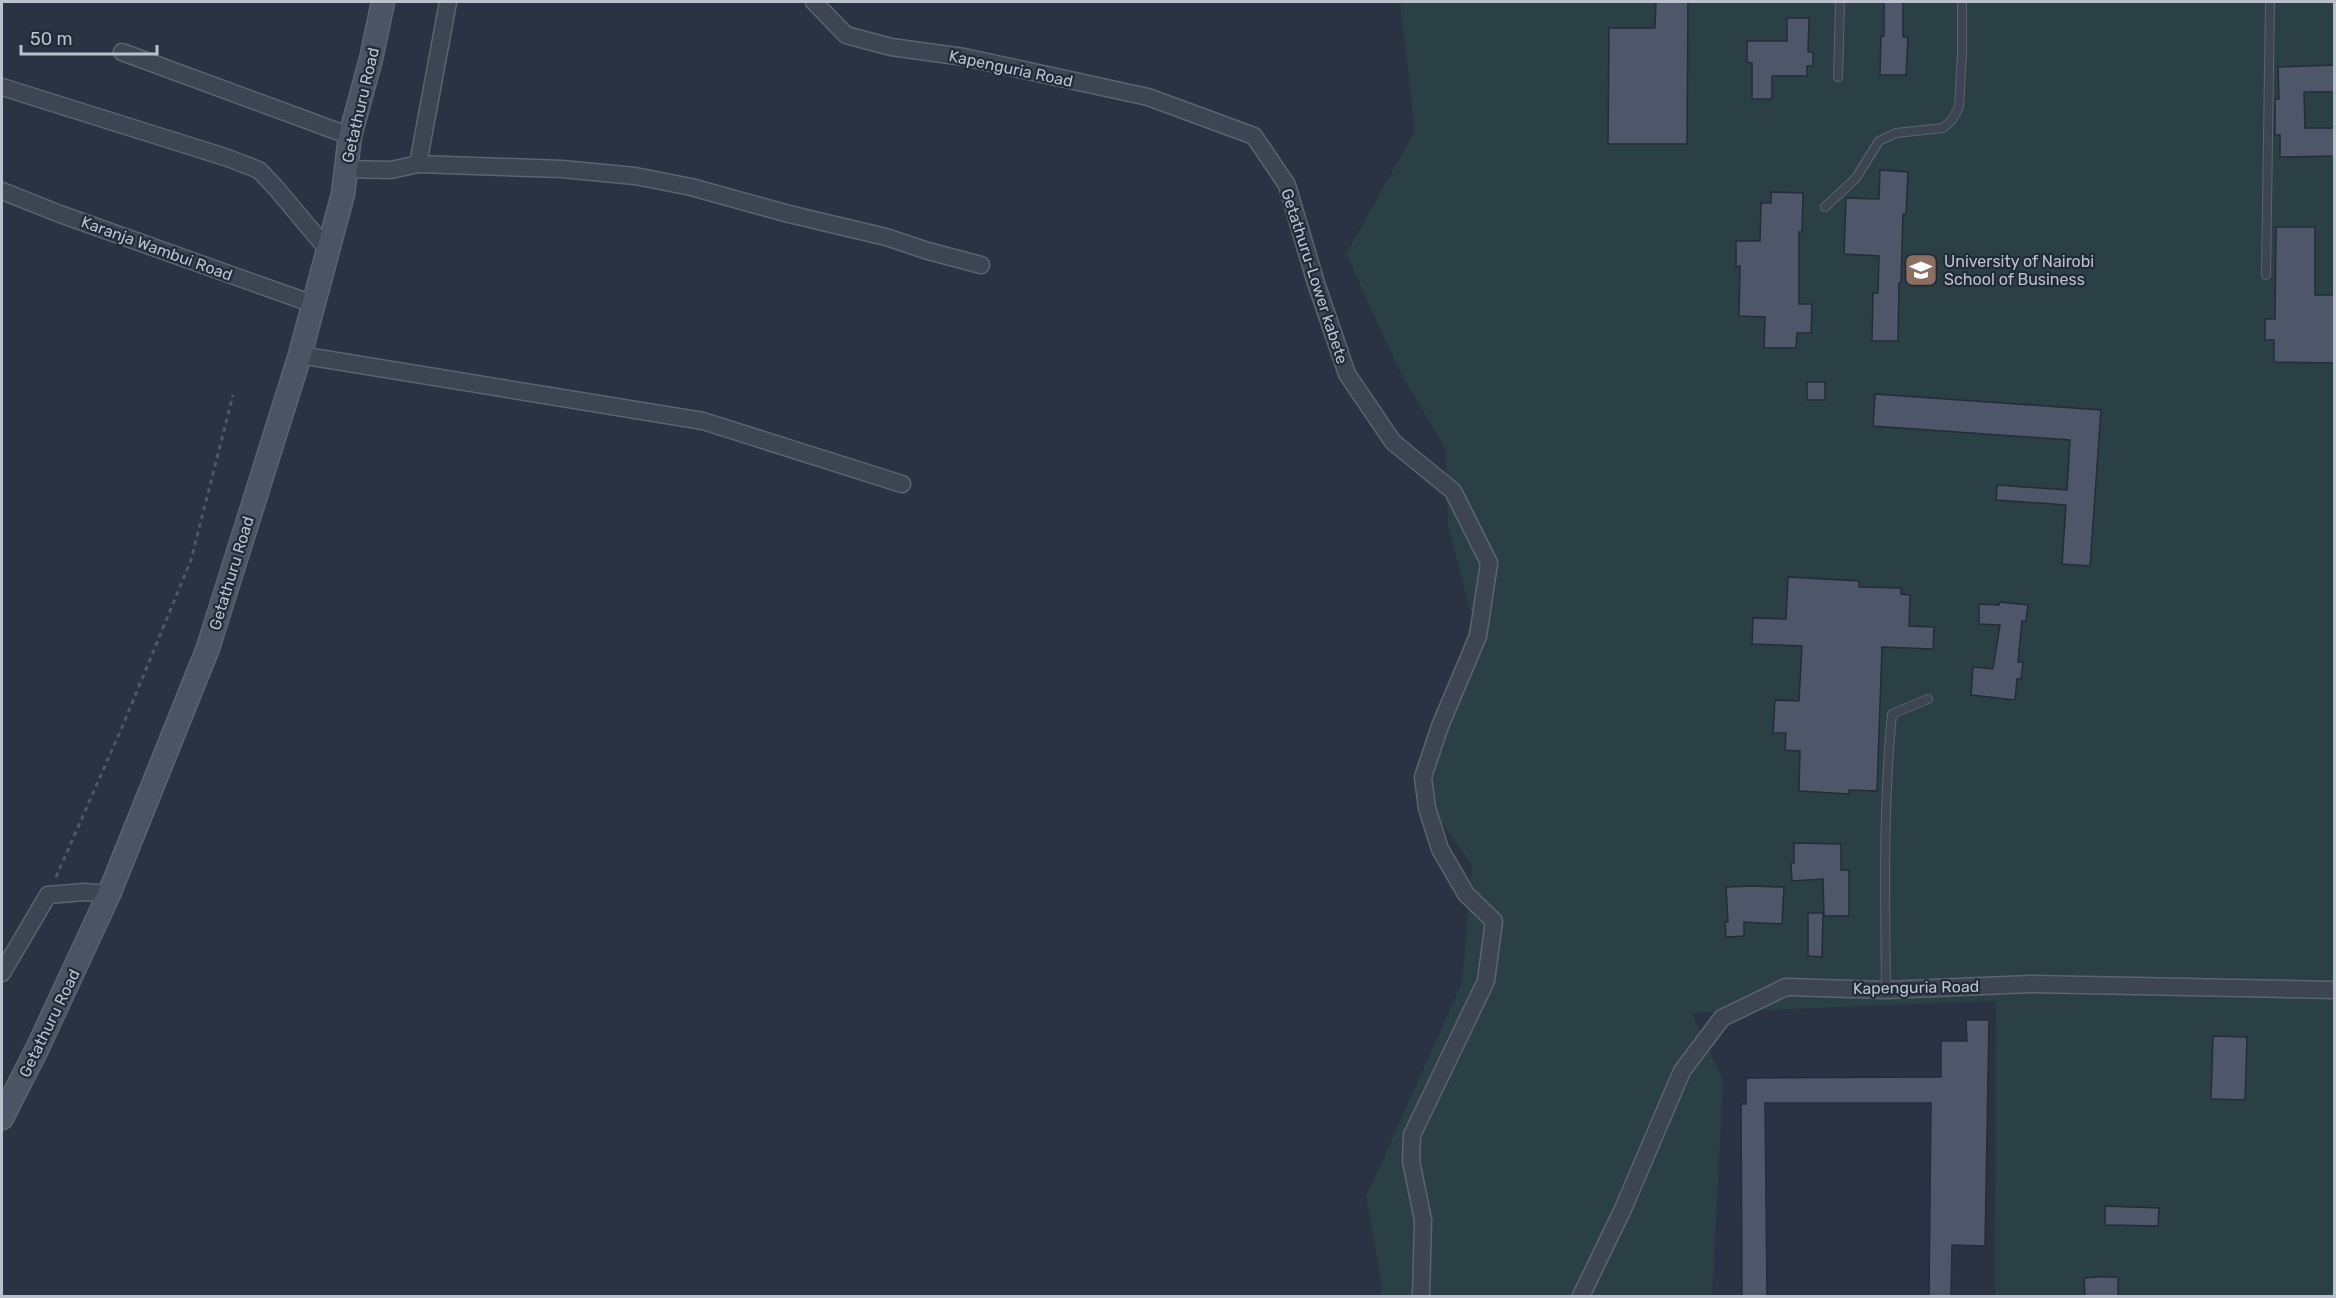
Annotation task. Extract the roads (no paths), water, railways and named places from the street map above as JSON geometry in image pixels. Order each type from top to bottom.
[{"type":"main road","name":"Getathuru Road","points":[[2,1118],[38,1047],[109,894],[208,648],[300,355],[343,194],[350,136],[372,59],[383,2]]},
{"type":"street","points":[[418,164],[448,2]]},
{"type":"street","name":"Kapenguria Road","points":[[814,2],[846,35],[891,47],[964,57],[1148,98],[1219,123]]},
{"type":"street","points":[[122,52],[350,136]]},
{"type":"street","points":[[2,87],[259,170],[328,250]]},
{"type":"street","name":"Getathuru-Lower kabete","points":[[1219,123],[1254,136],[1287,185],[1316,283],[1347,374],[1393,442],[1453,491],[1489,563],[1478,636],[1440,726],[1423,777],[1427,808],[1440,849],[1466,894],[1494,921],[1486,981],[1412,1135],[1411,1161],[1423,1220],[1421,1296]]},
{"type":"street","points":[[345,169],[391,170],[418,164],[562,169],[634,176],[692,187],[789,214],[886,237],[981,265]]},
{"type":"street","name":"Karanja Wambui Road","points":[[2,191],[60,214],[313,304]]},
{"type":"street","points":[[300,355],[703,421],[902,484]]},
{"type":"street","points":[[2,974],[48,895],[84,892],[109,894]]},
{"type":"street","name":"Kapenguria Road","points":[[1581,1296],[1623,1209],[1682,1071],[1722,1018],[1786,987],[1886,990],[2031,984],[2334,990]]},
{"type":"lane","points":[[1838,77],[1840,2]]},
{"type":"lane","points":[[1825,207],[1856,178],[1879,141],[1896,133],[1943,128],[1952,120],[1959,107],[1962,2]]},
{"type":"lane","points":[[2266,275],[2270,2]]},
{"type":"lane","points":[[1886,990],[1885,840],[1887,765],[1892,714],[1928,699]]},
{"type":"place","name":"University of Nairobi School of Business","points":[[1921,270]]}]
